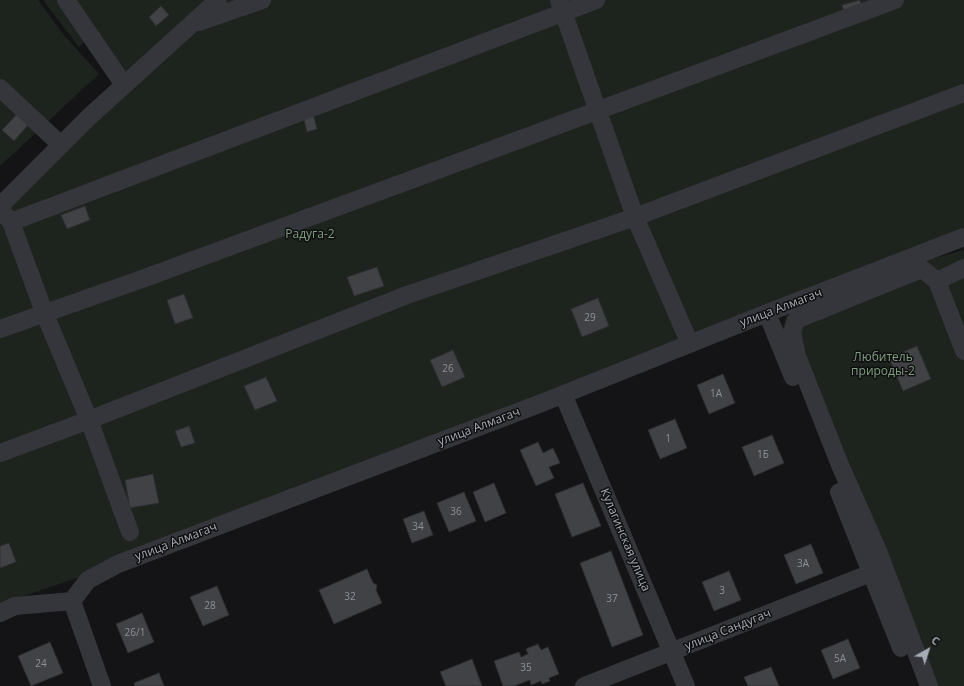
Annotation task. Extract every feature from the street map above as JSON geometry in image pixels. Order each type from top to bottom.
[{"type":"street","points":[[66,0],[124,85]]},
{"type":"street","points":[[0,206],[89,117],[218,0]]},
{"type":"street","points":[[192,24],[262,0]]},
{"type":"street","points":[[130,532],[89,420],[5,215],[561,6],[596,0]]},
{"type":"street","points":[[0,329],[44,312],[171,268],[894,0]]},
{"type":"street","points":[[561,6],[635,217],[690,344]]},
{"type":"street","points":[[0,88],[61,145]]},
{"type":"street","points":[[0,453],[89,420],[407,295],[635,217],[964,93]]},
{"type":"street","points":[[937,281],[961,269],[957,240]]},
{"type":"street","name":"улица Алмагач","points":[[72,601],[88,580],[118,564],[563,394],[957,240]]},
{"type":"street","points":[[929,686],[878,551],[840,465],[797,356],[792,332],[796,320],[922,269],[937,281],[964,351]]},
{"type":"street","points":[[767,313],[916,686]]},
{"type":"street","name":"Кулагинская улица","points":[[563,394],[686,686]]},
{"type":"street","name":"улица Сандугач","points":[[584,686],[871,573]]},
{"type":"street","points":[[0,613],[15,606],[72,601],[102,686]]},
{"type":"green space","points":[[0,0],[38,0],[63,34],[99,74],[0,166]]},
{"type":"green space","name":"Радуга-2","points":[[43,0],[964,0],[964,231],[80,577],[0,604],[0,208],[129,86],[96,31],[79,47]]},
{"type":"green space","name":"Любитель природы-2","points":[[964,250],[964,686],[925,686],[782,330],[786,316],[917,263]]},
{"type":"building","points":[[860,0],[863,10],[845,15],[842,5]]},
{"type":"building","points":[[161,6],[169,15],[156,26],[149,17]]},
{"type":"building","points":[[313,113],[317,129],[307,132],[303,116]]},
{"type":"building","points":[[17,114],[28,125],[14,141],[2,130]]},
{"type":"building","points":[[85,206],[90,220],[67,229],[61,215]]},
{"type":"building","points":[[377,267],[384,286],[354,296],[347,277]]},
{"type":"building","points":[[184,294],[193,318],[175,324],[167,300]]},
{"type":"building","points":[[598,298],[609,326],[582,337],[571,309]]},
{"type":"building","points":[[917,346],[931,379],[903,391],[889,358]]},
{"type":"building","points":[[453,350],[465,377],[442,387],[430,360]]},
{"type":"building","points":[[723,374],[735,403],[709,414],[697,385]]},
{"type":"building","points":[[266,377],[277,401],[255,410],[244,386]]},
{"type":"building","points":[[675,419],[687,448],[660,459],[648,430]]},
{"type":"building","points":[[189,426],[195,443],[181,447],[175,431]]},
{"type":"building","points":[[772,435],[784,463],[754,476],[742,447]]},
{"type":"building","points":[[538,442],[543,453],[553,448],[560,463],[549,467],[554,478],[536,486],[520,450]]},
{"type":"building","points":[[153,474],[159,503],[130,508],[125,480]]},
{"type":"building","points":[[494,483],[506,513],[485,522],[473,492]]},
{"type":"building","points":[[583,483],[601,526],[572,537],[555,494]]},
{"type":"building","points":[[464,492],[476,521],[449,532],[437,503]]},
{"type":"building","points":[[424,511],[433,535],[412,543],[403,519]]},
{"type":"building","points":[[9,543],[16,562],[0,568],[0,546]]},
{"type":"building","points":[[811,544],[823,573],[796,584],[784,555]]},
{"type":"building","points":[[611,551],[643,635],[612,647],[580,563]]},
{"type":"building","points":[[367,569],[373,583],[377,585],[376,590],[382,603],[334,624],[319,590]]},
{"type":"building","points":[[729,571],[741,600],[714,611],[702,582]]},
{"type":"building","points":[[217,586],[229,615],[203,626],[190,597]]},
{"type":"building","points":[[142,613],[154,642],[128,653],[116,624]]},
{"type":"building","points":[[848,639],[860,668],[833,679],[821,650]]},
{"type":"building","points":[[50,642],[63,673],[31,686],[18,656]]},
{"type":"building","points":[[538,644],[541,650],[548,647],[559,674],[549,678],[550,681],[542,684],[541,681],[531,685],[530,680],[514,686],[503,686],[494,661],[519,652],[521,657],[528,654],[526,649]]},
{"type":"building","points":[[472,659],[482,686],[446,686],[440,672]]},
{"type":"building","points":[[771,667],[779,686],[748,686],[744,677]]},
{"type":"building","points":[[159,673],[164,686],[135,686],[134,683]]}]
